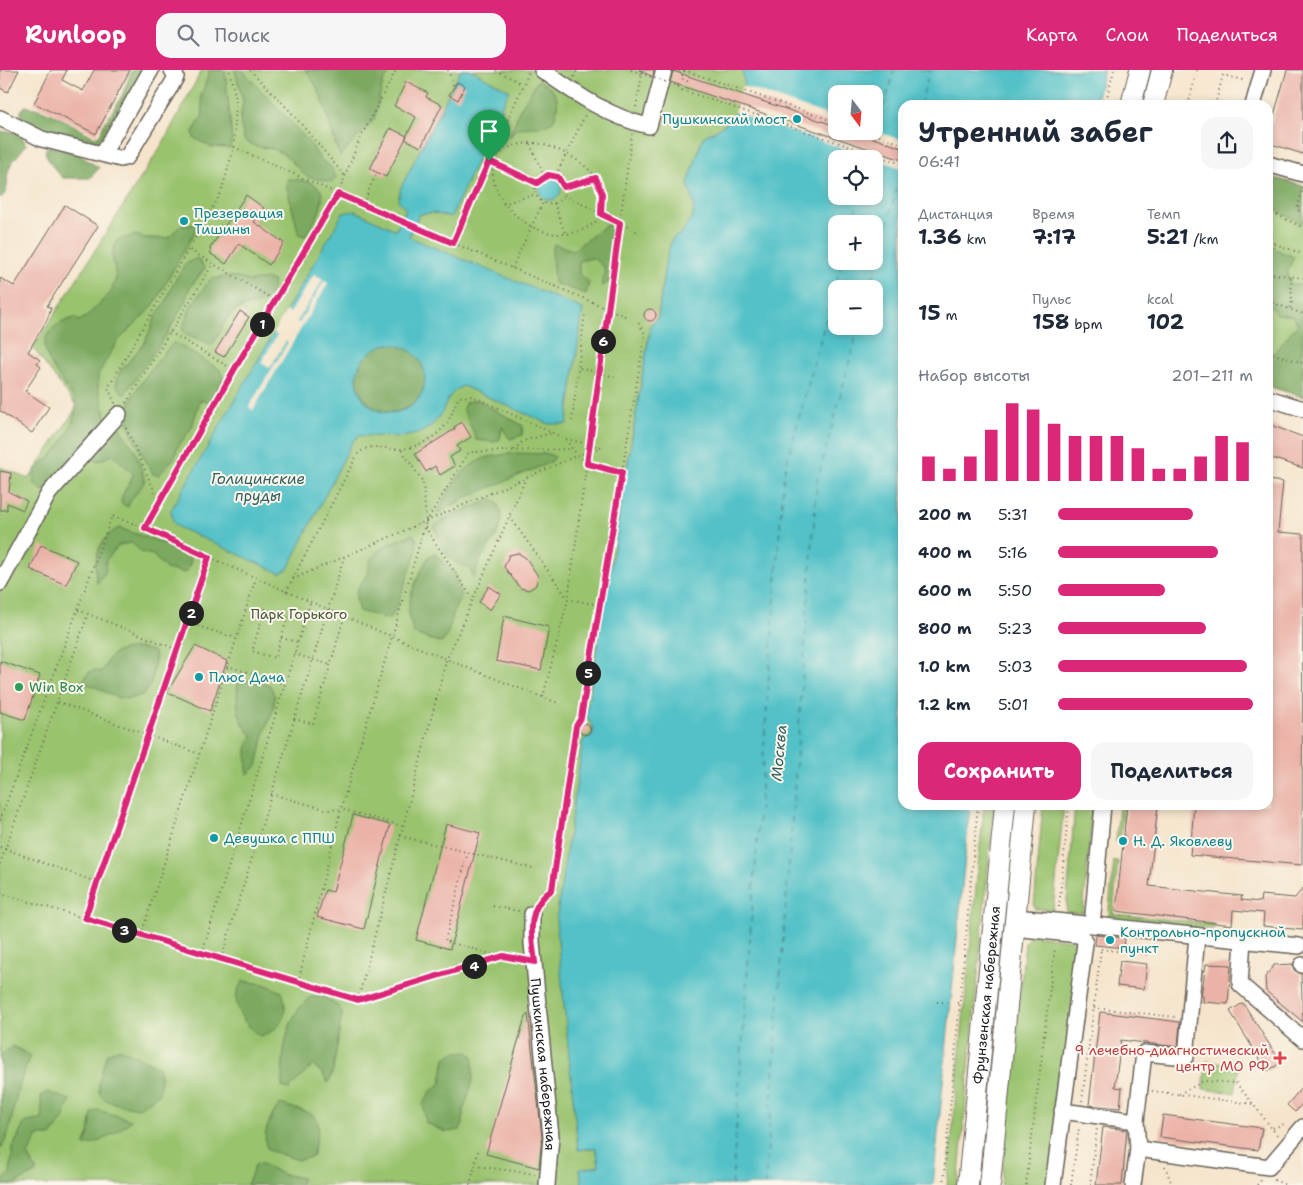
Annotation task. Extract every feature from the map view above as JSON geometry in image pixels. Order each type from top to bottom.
[{"type":"main road","points":[[1132,100],[1140,70]]},
{"type":"main road","points":[[1154,100],[1162,70]]},
{"type":"main road","name":"Фрунзенская набережная","points":[[968,1185],[1005,810]]},
{"type":"main road","name":"Фрунзенская набережная","points":[[990,1185],[1026,810]]},
{"type":"street","points":[[103,154],[151,70]]},
{"type":"street","points":[[0,118],[42,139],[120,159],[131,154],[172,84],[176,77],[172,70]]},
{"type":"street","points":[[545,71],[592,102],[634,123],[649,126],[664,70]]},
{"type":"street","points":[[1254,100],[1261,77]]},
{"type":"street","points":[[1273,165],[1303,174]]},
{"type":"street","points":[[1273,400],[1303,409]]},
{"type":"street","points":[[0,584],[49,494],[120,414]]},
{"type":"street","points":[[1092,925],[1103,810]]},
{"type":"street","name":"Пушкинская набережная","points":[[532,914],[532,944],[551,1136],[547,1181]]},
{"type":"street","points":[[1015,922],[1057,927],[1092,925],[1299,946]]},
{"type":"street","points":[[1052,1185],[1085,943],[1081,936],[1057,927]]},
{"type":"street","points":[[1133,1185],[1138,1149],[1136,1121],[1144,1053],[1186,1057],[1197,936]]},
{"type":"street","points":[[1243,940],[1240,984],[1303,1039]]},
{"type":"street","points":[[1062,1111],[1136,1121]]},
{"type":"street","points":[[1138,1149],[1269,1167],[1303,1127]]},
{"type":"path","points":[[160,501],[108,388],[190,250],[221,193],[234,147],[236,99],[229,70]]},
{"type":"path","points":[[250,70],[290,112],[345,176]]},
{"type":"path","points":[[145,528],[234,370],[338,194],[359,141],[396,70]]},
{"type":"path","points":[[448,70],[454,87]]},
{"type":"path","points":[[496,70],[523,84]]},
{"type":"path","points":[[453,243],[530,70]]},
{"type":"path","points":[[631,70],[678,85],[682,90],[898,163]]},
{"type":"path","points":[[543,697],[568,600],[607,309],[642,70]]},
{"type":"path","points":[[674,70],[689,72],[828,119]]},
{"type":"path","points":[[1106,100],[1114,70]]},
{"type":"path","points":[[1189,100],[1197,70]]},
{"type":"path","points":[[682,72],[681,78],[691,83]]},
{"type":"path","points":[[1216,100],[1223,75],[1261,77]]},
{"type":"path","points":[[762,101],[764,97]]},
{"type":"path","points":[[556,176],[592,102]]},
{"type":"path","points":[[883,137],[898,143]]},
{"type":"path","points":[[530,143],[544,176]]},
{"type":"path","points":[[530,143],[546,144],[566,154],[584,164],[596,178],[602,194],[601,214],[589,226],[565,233],[550,231],[532,225],[510,212],[494,186],[492,172],[494,164],[499,157],[510,148],[530,143]]},
{"type":"path","points":[[234,147],[338,194],[625,316]]},
{"type":"path","points":[[489,161],[537,183]]},
{"type":"path","points":[[363,204],[377,172]]},
{"type":"path","points":[[544,176],[556,176],[562,180],[564,195],[554,203],[543,202],[536,194],[537,183],[544,176]]},
{"type":"path","points":[[564,187],[596,178]]},
{"type":"path","points":[[1303,187],[1297,210],[1303,212]]},
{"type":"path","points":[[504,204],[536,194]]},
{"type":"path","points":[[564,195],[638,232]]},
{"type":"path","points":[[512,268],[543,202]]},
{"type":"path","points":[[554,203],[565,233]]},
{"type":"path","points":[[1273,213],[1303,228]]},
{"type":"path","points":[[1273,240],[1273,248]]},
{"type":"path","points":[[1274,244],[1303,254]]},
{"type":"path","points":[[190,250],[276,301]]},
{"type":"path","points":[[120,414],[213,264]]},
{"type":"path","points":[[1273,272],[1303,278]]},
{"type":"path","points":[[1290,309],[1292,302],[1291,276]]},
{"type":"path","points":[[1273,303],[1303,314]]},
{"type":"path","points":[[572,421],[580,368],[585,312]]},
{"type":"path","points":[[493,906],[532,914],[540,898],[552,890],[576,726],[581,718],[645,334],[638,322]]},
{"type":"path","points":[[170,332],[234,370]]},
{"type":"path","points":[[1273,354],[1303,363]]},
{"type":"path","points":[[580,368],[615,377]]},
{"type":"path","points":[[286,592],[357,455],[364,448],[372,446],[401,449],[423,442],[443,429],[450,420],[459,397],[472,396],[566,439],[601,448],[576,456],[293,579]]},
{"type":"path","points":[[514,450],[523,441],[553,433]]},
{"type":"path","points":[[566,439],[576,456],[587,464],[598,466],[606,471],[622,472]]},
{"type":"path","points":[[298,982],[341,809],[426,522],[423,482],[401,449]]},
{"type":"path","points":[[426,522],[469,452],[572,449]]},
{"type":"path","points":[[358,1000],[446,660],[526,478]]},
{"type":"path","points":[[0,819],[112,516],[145,528],[391,638],[558,703]]},
{"type":"path","points":[[509,516],[568,600],[599,605]]},
{"type":"path","points":[[425,527],[473,599]]},
{"type":"path","points":[[85,918],[147,734],[188,623],[209,557]]},
{"type":"path","points":[[221,959],[326,610],[344,557]]},
{"type":"path","points":[[141,935],[256,578]]},
{"type":"path","points":[[202,954],[310,603]]},
{"type":"path","points":[[264,609],[288,616],[281,638],[275,658],[252,651],[264,609]]},
{"type":"path","points":[[77,610],[178,650]]},
{"type":"path","points":[[0,864],[88,614]]},
{"type":"path","points":[[294,718],[314,724],[344,618]]},
{"type":"path","points":[[188,623],[236,638]]},
{"type":"path","points":[[281,638],[297,642]]},
{"type":"path","points":[[294,654],[330,665]]},
{"type":"path","points":[[227,666],[284,684]]},
{"type":"path","points":[[57,702],[199,754]]},
{"type":"path","points":[[271,794],[328,810],[341,809],[402,826]]},
{"type":"path","points":[[943,1185],[978,810]]},
{"type":"path","points":[[1026,1185],[1057,927],[1069,810]]},
{"type":"path","points":[[400,836],[532,868]]},
{"type":"path","points":[[0,847],[97,882]]},
{"type":"path","points":[[468,852],[445,941],[502,957],[535,962]]},
{"type":"path","points":[[0,893],[358,1000],[502,957]]},
{"type":"path","points":[[1071,1185],[1101,949],[1148,954]]},
{"type":"path","points":[[937,1002],[958,1003]]},
{"type":"path","points":[[1094,1008],[1190,1019]]},
{"type":"path","points":[[1178,1094],[1204,1081],[1236,1083],[1287,1146]]},
{"type":"path","points":[[1151,1091],[1252,1104]]},
{"type":"path","points":[[1090,1185],[1099,1116]]},
{"type":"path","points":[[470,1185],[478,1151]]},
{"type":"path","points":[[1160,1152],[1172,1185]]},
{"type":"path","points":[[475,1166],[547,1181]]},
{"type":"path","points":[[1272,1179],[1286,1185]]},
{"type":"green space","points":[[132,70],[147,70],[102,147],[59,139],[40,131],[21,117],[21,111],[25,106],[43,110],[94,137],[100,135],[104,124],[122,96]]},
{"type":"green space","name":"Парк Горького","points":[[202,70],[742,70],[744,78],[743,88],[734,114],[722,127],[703,137],[688,184],[695,205],[693,216],[682,233],[672,240],[665,264],[658,318],[651,324],[586,714],[594,729],[592,735],[579,1150],[597,1148],[599,1167],[580,1169],[582,1185],[0,1185],[0,467],[29,479],[77,407],[33,348],[163,143]]},
{"type":"green space","points":[[210,70],[225,70],[232,139],[230,148],[211,147],[194,138],[193,132],[203,115],[201,96]]},
{"type":"green space","points":[[235,70],[242,70],[309,142],[320,159],[331,167],[336,178],[332,182],[307,177],[284,154],[273,149],[255,146],[244,140],[240,121],[243,101]]},
{"type":"green space","points":[[305,70],[392,70],[383,82],[374,120],[340,156],[318,89]]},
{"type":"green space","points":[[538,80],[552,89],[556,98],[557,108],[553,121],[537,127],[517,128],[509,138],[520,109]]},
{"type":"green space","points":[[0,129],[3,132],[18,133],[26,145],[11,165],[5,193],[0,198]]},
{"type":"green space","points":[[48,146],[78,154],[99,168],[90,178],[63,178],[48,159],[45,151]]},
{"type":"green space","points":[[1273,177],[1303,186],[1303,397],[1273,388]]},
{"type":"green space","points":[[1273,177],[1303,186],[1303,224],[1273,209]]},
{"type":"green space","points":[[288,179],[313,183],[322,193],[319,212],[305,236],[299,235],[286,184]]},
{"type":"green space","points":[[199,224],[153,306],[117,342],[98,374],[98,388],[107,419],[80,453],[53,476],[49,488],[43,491],[34,483],[35,471],[39,465],[54,453],[64,439],[72,423],[76,407],[75,400],[51,365],[46,353],[45,343],[48,333],[58,325],[74,318],[79,321],[86,317],[111,292],[116,278],[112,253],[117,240],[137,235],[143,238],[168,238],[180,226]]},
{"type":"green space","points":[[608,224],[613,227],[609,253],[614,265],[608,283],[601,286],[605,274],[604,267],[593,258],[579,261],[579,274],[589,282],[586,294],[554,283],[552,250],[554,244],[573,250]]},
{"type":"green space","points":[[1273,248],[1294,257],[1288,270],[1287,278],[1293,285],[1303,285],[1303,397],[1273,388],[1273,354],[1298,324],[1293,316],[1276,314],[1273,309]]},
{"type":"green space","points":[[197,258],[205,268],[189,289],[185,302],[167,334],[124,395],[116,385],[119,373],[145,342],[156,316],[168,298],[172,286],[185,264]]},
{"type":"green space","points":[[231,276],[249,281],[267,279],[274,281],[268,297],[263,301],[238,309],[228,316],[212,345],[186,334],[182,329],[192,304],[211,279]]},
{"type":"green space","points":[[174,342],[220,370],[223,379],[210,402],[200,400],[192,427],[177,448],[175,457],[159,475],[153,474],[137,444],[130,428],[127,413],[139,386]]},
{"type":"green space","points":[[384,344],[398,344],[410,349],[420,359],[425,371],[425,385],[420,397],[410,407],[398,412],[384,412],[372,407],[362,397],[357,385],[357,371],[362,359],[372,349]]},
{"type":"green space","points":[[478,400],[523,426],[522,435],[510,439],[502,427],[500,439],[495,442],[476,440],[463,408],[466,402]]},
{"type":"green space","points":[[118,426],[135,450],[145,480],[128,507],[121,503],[121,499],[131,481],[133,473],[113,455],[96,462],[93,456],[95,450]]},
{"type":"green space","points":[[516,453],[549,454],[555,457],[551,462],[467,497],[437,514],[457,479],[471,465],[489,457]]},
{"type":"green space","points":[[492,498],[499,506],[501,522],[495,538],[479,563],[474,579],[469,567],[455,562],[446,553],[434,527],[455,514]]},
{"type":"green space","points":[[119,528],[180,549],[191,557],[190,564],[185,573],[166,569],[153,555],[141,552],[132,543],[119,545],[106,560],[105,573],[97,583],[95,567],[98,551],[106,538]]},
{"type":"green space","points":[[413,534],[417,540],[416,553],[395,611],[389,619],[359,611],[356,595],[360,584],[368,573],[369,563],[374,555],[383,547]]},
{"type":"green space","points":[[435,554],[454,572],[461,597],[442,643],[414,634],[409,617],[410,600],[415,584],[429,556]]},
{"type":"green space","points":[[140,648],[153,651],[156,656],[151,683],[144,694],[125,699],[81,683],[89,672],[95,670],[102,671],[113,654],[126,649]]},
{"type":"green space","points":[[244,679],[270,685],[275,697],[257,766],[247,775],[247,748],[252,735],[240,717],[237,697],[238,681]]},
{"type":"green space","points":[[984,810],[994,810],[958,1185],[947,1185]]},
{"type":"green space","points":[[1043,810],[1063,810],[1053,910],[1035,909]]},
{"type":"green space","points":[[1075,810],[1093,810],[1083,913],[1066,912]]},
{"type":"green space","points":[[1119,810],[1123,810],[1120,842],[1116,842]]},
{"type":"green space","points":[[1114,861],[1118,861],[1113,914],[1214,924],[1213,929],[1108,918]]},
{"type":"green space","points":[[1034,935],[1077,941],[1080,946],[1049,1185],[1001,1185],[1025,943],[1029,937]]},
{"type":"green space","points":[[243,981],[264,984],[282,992],[285,1007],[284,1014],[279,1025],[274,1030],[260,1036],[243,1019],[239,1012],[237,996],[238,989]]},
{"type":"green space","points":[[311,997],[324,997],[340,1008],[342,1014],[333,1071],[328,1083],[323,1074],[313,1065],[289,1089],[282,1087],[286,1038],[295,1015]]},
{"type":"green space","points":[[12,1046],[30,1055],[17,1093],[9,1131],[2,1148],[0,1147],[2,1081],[0,1056]]},
{"type":"green space","points":[[119,1048],[158,1066],[161,1080],[159,1094],[139,1108],[113,1103],[105,1100],[100,1095],[100,1081],[107,1054]]},
{"type":"green space","points":[[455,1052],[467,1052],[473,1056],[473,1080],[463,1111],[463,1124],[460,1130],[446,1132],[426,1123],[423,1104],[430,1092],[441,1083],[445,1058]]},
{"type":"green space","points":[[1207,1061],[1239,1065],[1235,1093],[1203,1089]]},
{"type":"green space","points":[[47,1092],[70,1100],[63,1119],[51,1136],[38,1136],[28,1155],[37,1172],[13,1185],[4,1185],[5,1178],[10,1173],[13,1147],[25,1122],[42,1120],[41,1096]]},
{"type":"green space","points":[[280,1104],[305,1112],[316,1119],[318,1132],[312,1157],[298,1160],[268,1150],[265,1138],[266,1132],[273,1114]]},
{"type":"green space","points":[[98,1110],[131,1120],[123,1128],[109,1136],[95,1143],[84,1145],[89,1133],[92,1113]]},
{"type":"green space","points":[[256,1163],[282,1174],[302,1178],[301,1185],[247,1185]]},
{"type":"water","name":"Голицинские пруды","points":[[461,70],[471,70],[509,90],[451,217],[433,213],[419,214],[409,237],[583,309],[567,424],[549,424],[463,386],[452,394],[434,423],[425,430],[415,434],[393,437],[358,436],[352,442],[288,569],[280,573],[178,527],[173,522],[171,510],[343,213],[355,211],[396,230],[406,209],[398,200],[401,187]],"holes":[[[387,344],[404,347],[416,356],[421,362],[425,377],[423,390],[415,403],[406,409],[390,413],[376,410],[366,401],[359,390],[357,377],[360,364],[370,352]]]},
{"type":"water","name":"Москва","points":[[742,70],[1104,70],[1096,100],[898,100],[898,810],[970,810],[933,1185],[582,1185],[580,1169],[599,1166],[596,1148],[578,1150],[556,921],[583,740],[592,735],[594,729],[586,715],[651,324],[658,318],[665,264],[672,239],[682,233],[693,216],[694,205],[688,184],[703,137],[722,127],[730,119],[737,108],[744,82]]},
{"type":"water","points":[[550,178],[558,181],[561,189],[558,197],[550,200],[542,197],[539,189],[542,181]]},
{"type":"pier","points":[[742,86],[828,115],[828,140],[883,140],[883,134],[898,139],[898,167],[883,162],[883,150],[848,150],[734,112]]},
{"type":"pier","points":[[314,274],[323,279],[297,322],[299,323],[324,281],[328,283],[253,410],[249,407],[288,342],[286,341],[270,368],[261,363],[277,335],[273,333],[286,311],[290,313]]},
{"type":"building","points":[[0,70],[19,70],[8,92],[0,88]]},
{"type":"building","points":[[51,70],[67,70],[62,80],[83,91],[94,70],[130,70],[96,134],[34,103]]},
{"type":"building","points":[[639,70],[654,70],[653,77]]},
{"type":"building","points":[[1287,70],[1303,70],[1303,154],[1273,145],[1273,119]]},
{"type":"building","name":"Пушкинский мост","points":[[673,71],[828,123],[828,135],[670,82]]},
{"type":"building","points":[[406,82],[428,93],[426,97],[442,105],[421,147],[405,139],[416,117],[394,106]]},
{"type":"building","points":[[457,82],[465,86],[458,100],[449,95]]},
{"type":"building","points":[[390,128],[407,136],[386,177],[370,169]]},
{"type":"building","name":"Пушкинский мост","points":[[843,140],[879,140],[898,147],[898,159],[883,154],[883,150],[872,150]]},
{"type":"building","points":[[246,195],[264,208],[254,222],[284,243],[269,265],[239,244],[226,264],[211,254],[210,248]]},
{"type":"building","points":[[65,205],[98,226],[47,306],[51,308],[47,320],[28,352],[40,360],[37,364],[41,367],[25,391],[49,407],[32,433],[0,411],[0,278],[14,286]]},
{"type":"building","points":[[652,309],[655,310],[655,320],[648,321],[645,320],[644,313],[645,310]]},
{"type":"building","points":[[240,311],[249,317],[224,357],[215,352]]},
{"type":"building","points":[[462,422],[471,437],[457,446],[460,451],[450,457],[455,466],[440,475],[435,466],[426,472],[415,454],[455,429],[454,427]]},
{"type":"building","points":[[1273,426],[1303,437],[1303,468],[1273,459]]},
{"type":"building","points":[[0,471],[11,473],[9,492],[27,501],[23,510],[7,503],[7,510],[0,510]]},
{"type":"building","points":[[1273,481],[1283,482],[1278,532],[1303,534],[1302,865],[1190,855],[1194,810],[1273,810]]},
{"type":"building","points":[[41,545],[77,561],[66,585],[30,569]]},
{"type":"building","points":[[518,553],[526,558],[538,576],[536,585],[529,590],[520,588],[504,567],[509,555]]},
{"type":"building","points":[[489,586],[501,594],[490,610],[479,602]]},
{"type":"building","points":[[504,616],[549,627],[541,670],[496,661]]},
{"type":"building","name":"Плюс Дача","points":[[195,646],[227,661],[210,711],[167,692]]},
{"type":"building","points":[[0,661],[40,675],[25,720],[0,712]]},
{"type":"building","points":[[583,724],[587,724],[590,729],[589,733],[583,734],[580,731],[580,727]]},
{"type":"building","points":[[1126,810],[1157,810],[1149,886],[1242,896],[1241,900],[1260,902],[1261,895],[1295,898],[1303,888],[1303,930],[1263,926],[1264,913],[1233,910],[1232,925],[1116,911]]},
{"type":"building","points":[[353,815],[390,825],[364,929],[317,917],[325,890],[333,892]]},
{"type":"building","points":[[446,824],[480,833],[450,949],[416,940]]},
{"type":"building","name":"Контрольно-пропускной пункт","points":[[1096,935],[1125,938],[1124,948],[1095,945]]},
{"type":"building","points":[[1120,961],[1147,964],[1144,989],[1117,986]]},
{"type":"building","points":[[1206,964],[1231,965],[1228,1004],[1203,1002],[1203,996],[1201,996]]},
{"type":"building","points":[[1293,964],[1294,970],[1301,974],[1303,1022],[1266,991],[1265,977],[1274,965]]},
{"type":"building","points":[[1243,1003],[1281,1063],[1267,1071],[1230,1011]]},
{"type":"building","points":[[1100,1012],[1180,1022],[1178,1047],[1121,1040],[1115,1087],[1122,1088],[1120,1108],[1089,1105]]},
{"type":"building","points":[[528,1014],[542,1137],[539,1168],[486,1154],[525,1017]]},
{"type":"building","points":[[1303,1086],[1303,1103],[1295,1112],[1287,1105]]},
{"type":"building","points":[[1163,1115],[1262,1128],[1258,1150],[1160,1137]]},
{"type":"building","points":[[1103,1127],[1127,1130],[1122,1185],[1096,1185]]},
{"type":"ferry route","points":[[883,110],[894,70]]},
{"type":"ferry route","points":[[921,100],[930,70]]},
{"type":"ferry route","points":[[872,280],[898,184]]},
{"type":"ferry route","points":[[854,215],[857,205]]},
{"type":"ferry route","points":[[732,1185],[784,473],[840,270]]},
{"type":"ferry route","points":[[765,1185],[817,482],[857,335]]},
{"type":"place","name":"Пушкинский мост","points":[[797,119]]},
{"type":"place","name":"Презервация Тишины","points":[[184,221]]},
{"type":"place","name":"Плюс Дача","points":[[199,677]]},
{"type":"place","name":"Win Box","points":[[19,687]]},
{"type":"place","name":"Девушка с ППШ","points":[[214,838]]},
{"type":"place","name":"Н. Д. Яковлеву","points":[[1123,841]]},
{"type":"place","name":"Контрольно-пропускной пункт","points":[[1110,940]]},
{"type":"place","name":"9 лечебно-диагностический центр МО РФ","points":[[1280,1058]]},
{"type":"route","points":[[489,161],[537,183],[544,176],[548,175],[556,176],[562,180],[564,187],[596,178],[602,194],[603,209],[601,214],[620,223],[587,464],[598,466],[606,471],[622,472],[581,718],[576,726],[552,890],[540,898],[532,914],[532,944],[535,962],[503,956],[358,1000],[85,918],[147,734],[188,623],[209,557],[145,528],[234,370],[338,194],[453,243],[489,161]]}]
